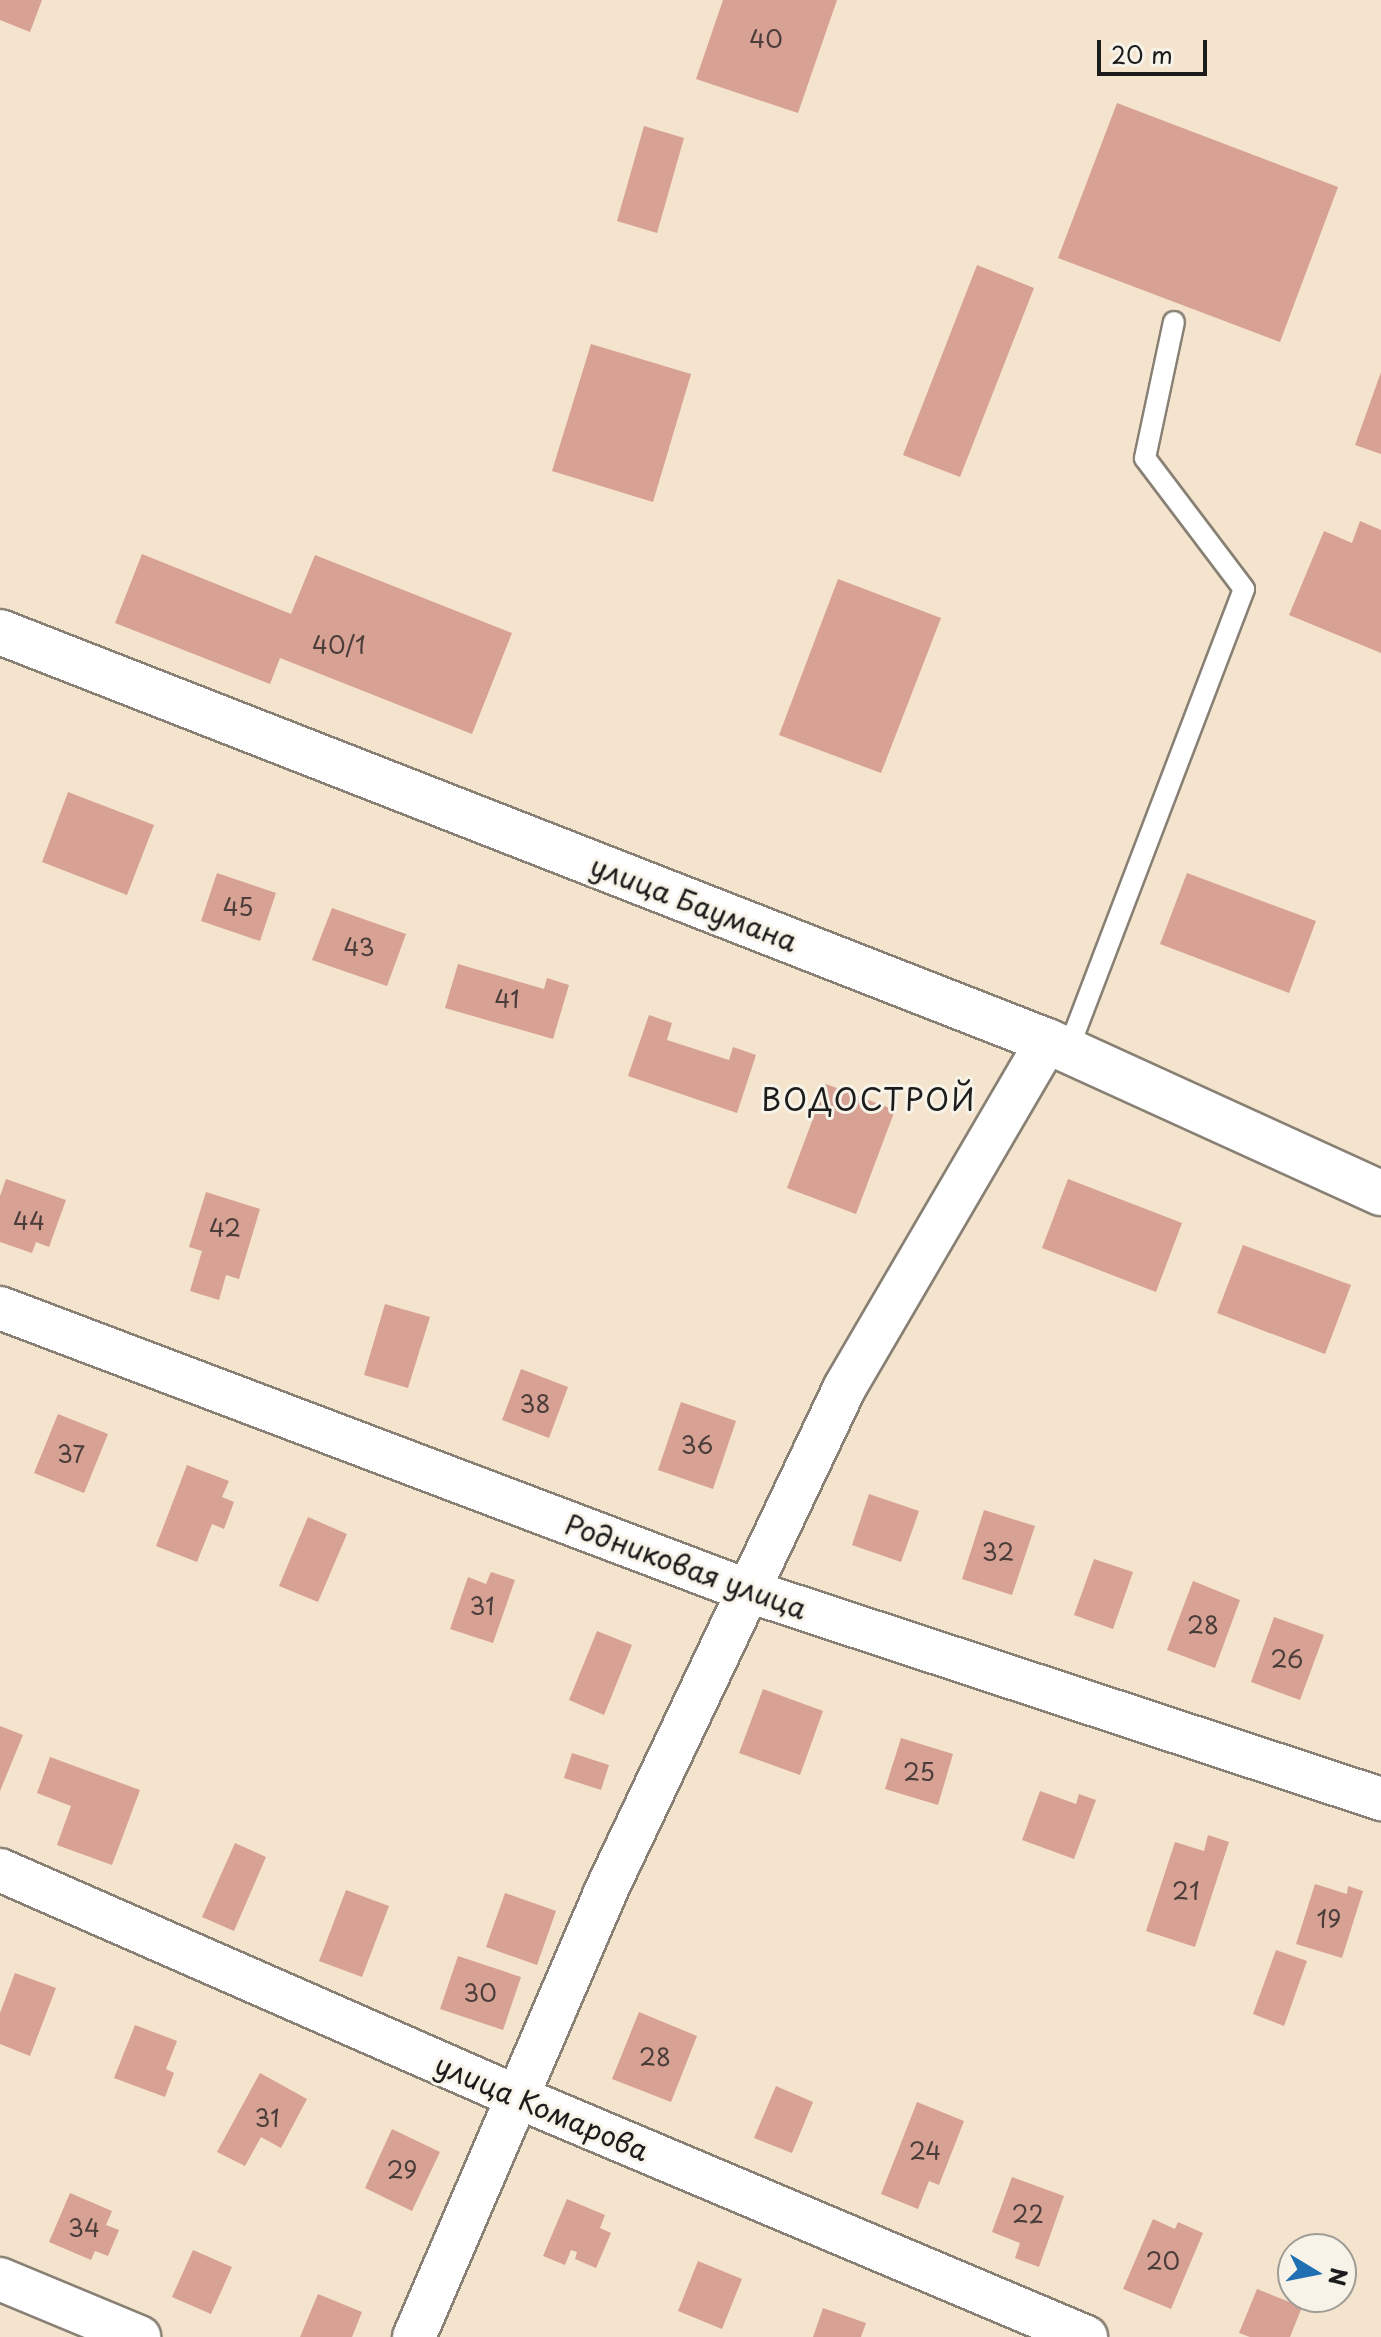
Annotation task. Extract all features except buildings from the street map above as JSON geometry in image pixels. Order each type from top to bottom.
[{"type":"street","name":"улица Баумана","points":[[0,632],[1058,1046],[1381,1193]]},
{"type":"street","points":[[414,2337],[515,2096],[746,1590],[845,1387],[1058,1046]]},
{"type":"street","name":"Родниковая улица","points":[[0,1308],[746,1590],[1381,1799]]},
{"type":"street","name":"улица Комарова","points":[[0,1870],[515,2096],[1086,2337]]},
{"type":"street","points":[[0,2279],[139,2337]]},
{"type":"lane","points":[[1058,1046],[1244,589],[1145,458],[1174,322]]},
{"type":"district","name":"ВОДОСТРОЙ","points":[[869,1099]]}]
